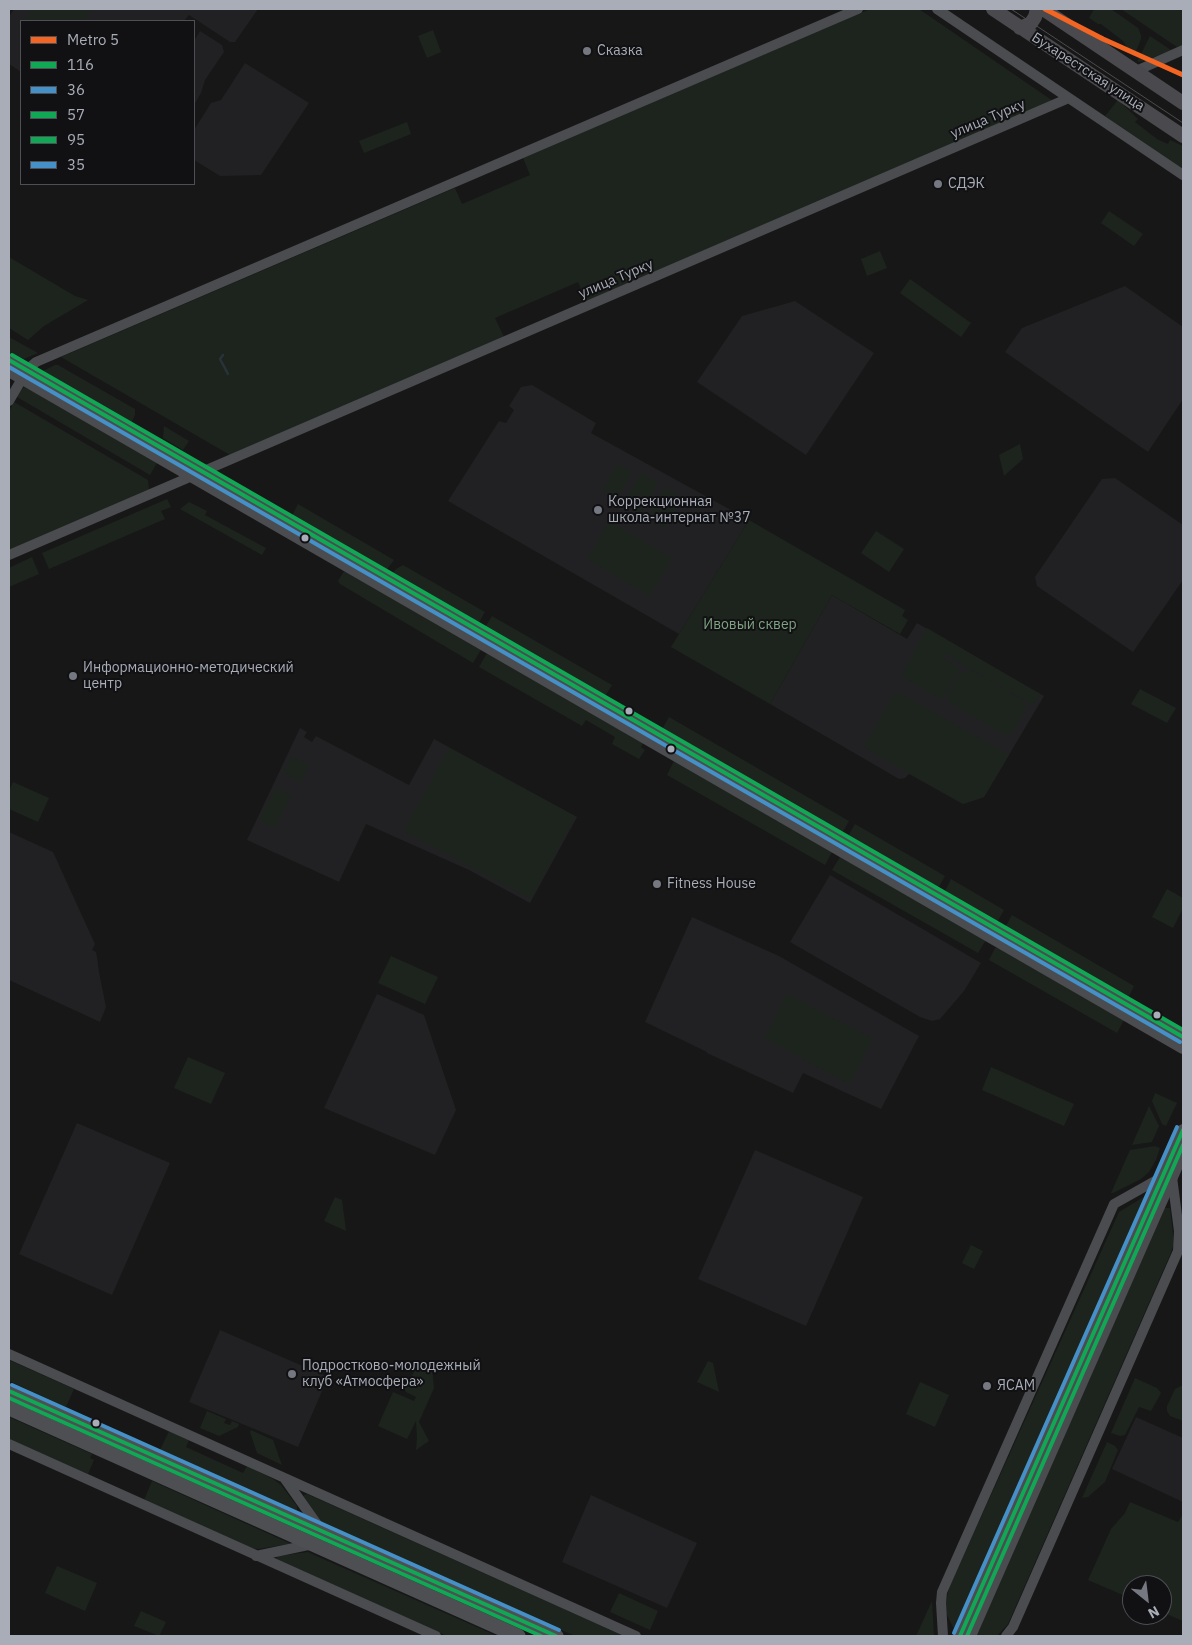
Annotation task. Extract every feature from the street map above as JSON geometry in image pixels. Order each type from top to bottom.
[{"type":"main road","name":"Бухарестская улица","points":[[993,9],[1183,136]]},
{"type":"main road","points":[[1020,28],[1031,23],[1037,9]]},
{"type":"main road","name":"Бухарестская улица","points":[[1043,9],[1183,103]]},
{"type":"main road","points":[[9,1391],[556,1636]]},
{"type":"main road","points":[[9,1408],[518,1636]]},
{"type":"main road","points":[[388,1578],[395,1564]]},
{"type":"street","points":[[9,401],[24,374],[40,360],[858,9]]},
{"type":"street","points":[[937,9],[1183,175]]},
{"type":"street","points":[[1136,71],[1183,50]]},
{"type":"street","name":"улица Турку","points":[[9,555],[1069,98]]},
{"type":"street","points":[[9,360],[24,374],[1183,1037]]},
{"type":"street","points":[[9,370],[24,374]]},
{"type":"street","points":[[198,474],[1183,1048]]},
{"type":"street","points":[[970,1636],[1167,1177],[1183,1130]]},
{"type":"street","points":[[960,1636],[1167,1177],[1183,1152]]},
{"type":"street","points":[[944,1636],[942,1592],[1114,1204],[1167,1177]]},
{"type":"street","points":[[1006,1636],[1013,1627],[1178,1251],[1179,1231],[1167,1177]]},
{"type":"street","points":[[9,1354],[636,1636]]},
{"type":"street","points":[[9,1444],[436,1636]]},
{"type":"street","points":[[285,1478],[322,1531]]},
{"type":"street","points":[[256,1556],[313,1544]]},
{"type":"shaded area","points":[[14,9],[258,9],[235,42],[230,42],[189,15],[185,20],[20,20],[20,71],[9,64],[9,17]]},
{"type":"shaded area","points":[[200,31],[222,45],[224,52],[205,80],[195,103],[195,39]]},
{"type":"shaded area","points":[[245,63],[309,103],[261,175],[220,176],[195,161],[195,128],[211,103],[221,100]]},
{"type":"shaded area","points":[[1125,286],[1183,327],[1183,399],[1148,452],[1005,352],[1022,328]]},
{"type":"shaded area","points":[[795,301],[874,353],[806,455],[697,382],[742,316]]},
{"type":"shaded area","name":"Коррекционная школа-интернат №37","points":[[532,385],[596,423],[591,433],[749,520],[679,634],[448,501],[499,421],[506,423],[514,410],[509,406],[521,387]]},
{"type":"shaded area","points":[[1115,478],[1183,525],[1183,580],[1133,652],[1037,586],[1035,577],[1102,479]]},
{"type":"shaded area","points":[[832,595],[907,639],[917,623],[1044,696],[984,797],[963,804],[909,774],[905,778],[899,779],[770,704]]},
{"type":"shaded area","points":[[300,728],[307,732],[304,737],[312,742],[316,736],[409,785],[434,739],[577,817],[530,903],[469,870],[366,824],[339,882],[247,840]]},
{"type":"shaded area","points":[[9,832],[53,852],[95,944],[92,950],[96,952],[106,1007],[100,1022],[9,980]]},
{"type":"shaded area","points":[[830,875],[981,963],[964,991],[940,1019],[932,1021],[920,1017],[790,942]]},
{"type":"shaded area","points":[[692,917],[779,956],[919,1036],[881,1109],[803,1073],[793,1093],[645,1022]]},
{"type":"shaded area","points":[[377,994],[424,1015],[456,1110],[435,1155],[324,1108]]},
{"type":"shaded area","points":[[77,1123],[170,1163],[112,1295],[19,1254]]},
{"type":"shaded area","points":[[755,1150],[863,1197],[806,1326],[698,1279]]},
{"type":"shaded area","points":[[220,1330],[328,1377],[298,1447],[189,1402]]},
{"type":"shaded area","points":[[1136,1417],[1183,1438],[1183,1502],[1112,1469]]},
{"type":"shaded area","points":[[591,1495],[697,1543],[667,1608],[562,1562]]},
{"type":"green space","points":[[32,9],[92,9],[85,20],[25,20]]},
{"type":"green space","points":[[870,9],[919,9],[1053,101],[586,301],[578,282],[495,318],[504,337],[230,455],[61,357],[455,188],[462,204],[530,175],[523,158]]},
{"type":"green space","points":[[1094,9],[1111,9],[1138,28],[1141,39],[1134,56],[1123,41],[1101,24],[1089,18]]},
{"type":"green space","points":[[1121,9],[1183,9],[1183,45],[1177,47]]},
{"type":"green space","points":[[433,30],[441,52],[427,58],[418,36]]},
{"type":"green space","points":[[1150,36],[1171,50],[1145,61],[1137,62]]},
{"type":"green space","points":[[1118,100],[1138,119],[1135,122],[1157,139],[1168,144],[1170,140],[1183,146],[1183,169],[1105,116]]},
{"type":"green space","points":[[407,122],[411,134],[364,153],[359,141]]},
{"type":"green space","points":[[1109,211],[1143,234],[1134,246],[1101,223]]},
{"type":"green space","points":[[880,251],[887,268],[867,276],[861,259]]},
{"type":"green space","points":[[9,257],[75,296],[88,300],[44,326],[28,340],[9,328]]},
{"type":"green space","points":[[910,279],[971,323],[961,337],[900,293]]},
{"type":"green space","points":[[9,337],[38,353],[24,359],[13,354],[11,357],[9,356]]},
{"type":"green space","points":[[55,365],[135,409],[135,415],[130,425],[39,373]]},
{"type":"green space","points":[[25,387],[157,463],[150,475],[17,397],[21,389]]},
{"type":"green space","points":[[14,402],[148,480],[149,490],[9,550],[9,411]]},
{"type":"green space","points":[[164,426],[189,441],[183,450],[163,438]]},
{"type":"green space","points":[[1020,444],[1023,459],[1004,476],[999,455]]},
{"type":"green space","points":[[617,464],[632,472],[618,498],[603,489]]},
{"type":"green space","points":[[641,473],[658,483],[640,514],[623,504]]},
{"type":"green space","points":[[665,488],[683,498],[665,528],[648,518]]},
{"type":"green space","points":[[167,499],[171,507],[161,511],[165,519],[49,569],[42,553]]},
{"type":"green space","points":[[189,502],[207,511],[205,515],[266,548],[262,555],[180,509]]},
{"type":"green space","points":[[298,504],[394,560],[385,572],[291,518]]},
{"type":"green space","name":"Ивовый сквер","points":[[749,520],[905,610],[902,616],[908,620],[900,634],[832,595],[770,704],[671,647]]},
{"type":"green space","points":[[609,522],[672,558],[650,596],[587,559]]},
{"type":"green space","points":[[876,531],[904,549],[889,572],[861,553]]},
{"type":"green space","points":[[32,557],[39,574],[9,587],[9,568]]},
{"type":"green space","points":[[403,565],[485,612],[477,626],[391,576],[396,569]]},
{"type":"green space","points":[[344,571],[481,650],[473,663],[340,584],[338,581]]},
{"type":"green space","points":[[492,616],[612,685],[604,698],[484,629]]},
{"type":"green space","points":[[927,628],[1040,694],[1033,705],[944,654],[941,657],[960,668],[942,700],[901,676]]},
{"type":"green space","points":[[487,653],[643,743],[641,747],[645,750],[639,759],[612,744],[615,737],[586,720],[582,726],[479,667]]},
{"type":"green space","points":[[970,670],[1025,703],[1025,712],[1012,733],[1004,734],[949,702],[948,693],[959,674]]},
{"type":"green space","points":[[1140,689],[1176,708],[1167,723],[1131,704]]},
{"type":"green space","points":[[896,691],[1009,755],[984,797],[963,804],[864,747]]},
{"type":"green space","points":[[669,717],[849,821],[841,835],[661,731]]},
{"type":"green space","points":[[449,748],[575,816],[531,899],[404,831]]},
{"type":"green space","points":[[292,756],[309,765],[300,782],[283,772]]},
{"type":"green space","points":[[674,761],[832,852],[825,865],[667,775]]},
{"type":"green space","points":[[13,782],[49,798],[38,822],[9,809],[9,791]]},
{"type":"green space","points":[[276,788],[291,796],[275,828],[259,820]]},
{"type":"green space","points":[[855,824],[945,876],[940,885],[935,889],[847,838]]},
{"type":"green space","points":[[840,857],[986,940],[978,953],[832,870]]},
{"type":"green space","points":[[951,879],[1004,910],[996,924],[945,895]]},
{"type":"green space","points":[[1167,889],[1183,898],[1183,908],[1173,928],[1152,917]]},
{"type":"green space","points":[[1012,915],[1134,986],[1127,1000],[1004,929]]},
{"type":"green space","points":[[995,948],[1124,1020],[1117,1033],[989,960]]},
{"type":"green space","points":[[391,956],[438,977],[425,1004],[378,983]]},
{"type":"green space","points":[[787,994],[873,1039],[849,1084],[764,1038]]},
{"type":"green space","points":[[188,1057],[225,1073],[211,1104],[174,1088]]},
{"type":"green space","points":[[991,1067],[1074,1104],[1064,1126],[982,1090]]},
{"type":"green space","points":[[1155,1093],[1177,1103],[1166,1126],[1162,1124],[1152,1101]]},
{"type":"green space","points":[[1149,1106],[1159,1126],[1152,1142],[1132,1145]]},
{"type":"green space","points":[[1155,1146],[1160,1148],[1149,1172],[1141,1179],[1111,1193],[1130,1150]]},
{"type":"green space","points":[[1145,1196],[1146,1199],[956,1633],[946,1613],[949,1588],[1119,1212]]},
{"type":"green space","points":[[335,1197],[342,1200],[346,1231],[324,1221]]},
{"type":"green space","points":[[1165,1208],[1170,1208],[1174,1244],[1170,1255],[1008,1624],[997,1636],[975,1636]]},
{"type":"green space","points":[[971,1245],[983,1251],[974,1269],[962,1263]]},
{"type":"green space","points":[[9,1360],[74,1389],[66,1407],[9,1381]]},
{"type":"green space","points":[[708,1361],[713,1363],[719,1392],[697,1382]]},
{"type":"green space","points":[[425,1364],[432,1368],[434,1388],[419,1422],[429,1441],[416,1450],[416,1421],[407,1439],[378,1426],[393,1392],[414,1401],[416,1397],[399,1388],[402,1382],[407,1385],[415,1370]]},
{"type":"green space","points":[[1135,1378],[1157,1388],[1161,1393],[1151,1411],[1139,1407],[1125,1435],[1120,1436],[1111,1433]]},
{"type":"green space","points":[[920,1382],[949,1395],[935,1427],[906,1414]]},
{"type":"green space","points":[[1183,1385],[1183,1421],[1170,1416],[1167,1406],[1175,1389]]},
{"type":"green space","points":[[207,1411],[226,1419],[224,1423],[230,1425],[232,1421],[239,1424],[238,1427],[219,1436],[200,1428]]},
{"type":"green space","points":[[9,1417],[92,1454],[90,1458],[94,1460],[88,1474],[9,1439]]},
{"type":"green space","points":[[251,1430],[273,1440],[282,1465],[257,1453]]},
{"type":"green space","points":[[169,1431],[189,1440],[186,1447],[243,1473],[247,1466],[273,1479],[281,1485],[297,1506],[297,1510],[295,1511],[160,1450]]},
{"type":"green space","points":[[1107,1442],[1118,1450],[1105,1482],[1088,1497],[1082,1498]]},
{"type":"green space","points":[[152,1481],[289,1544],[258,1549],[251,1548],[144,1500]]},
{"type":"green space","points":[[307,1494],[622,1635],[575,1636],[324,1524],[304,1497]]},
{"type":"green space","points":[[1130,1502],[1178,1522],[1183,1514],[1183,1621],[1172,1616],[1172,1575],[1122,1575],[1122,1595],[1088,1580],[1111,1529],[1125,1513]]},
{"type":"green space","points":[[308,1552],[497,1636],[447,1636],[276,1559],[278,1556]]},
{"type":"green space","points":[[57,1566],[97,1583],[85,1611],[45,1593]]},
{"type":"green space","points":[[619,1593],[658,1611],[650,1630],[610,1612]]},
{"type":"green space","points":[[932,1601],[934,1636],[916,1636]]},
{"type":"green space","points":[[141,1611],[166,1622],[159,1636],[134,1626]]},
{"type":"waterway","points":[[223,355],[220,359],[228,374]]},
{"type":"tram line","points":[[1011,9],[1183,123]]},
{"type":"metro line","name":"5","points":[[1045,9],[1103,39],[1183,75]]},
{"type":"transit line","name":"57","points":[[12,355],[1183,1030]]},
{"type":"transit line","name":"116","points":[[9,360],[1183,1037]]},
{"type":"transit line","name":"36","points":[[9,367],[1180,1042]]},
{"type":"transit line","name":"35","points":[[954,1633],[1177,1127]]},
{"type":"transit line","name":"116","points":[[960,1636],[1183,1130]]},
{"type":"transit line","name":"95","points":[[967,1636],[1183,1145]]},
{"type":"transit line","name":"35","points":[[12,1385],[559,1630]]},
{"type":"transit line","name":"116","points":[[9,1391],[556,1636]]},
{"type":"transit line","name":"95","points":[[9,1398],[541,1636]]},
{"type":"place","name":"Сказка","points":[[587,51]]},
{"type":"place","name":"СДЭК","points":[[938,184]]},
{"type":"place","name":"Коррекционная школа-интернат №37","points":[[598,510]]},
{"type":"place","name":"Информационно-методический центр","points":[[73,676]]},
{"type":"place","name":"Fitness House","points":[[657,884]]},
{"type":"place","name":"Подростково-молодежный клуб «Атмосфера»","points":[[292,1374]]},
{"type":"place","name":"ЯСАМ","points":[[987,1386]]}]
